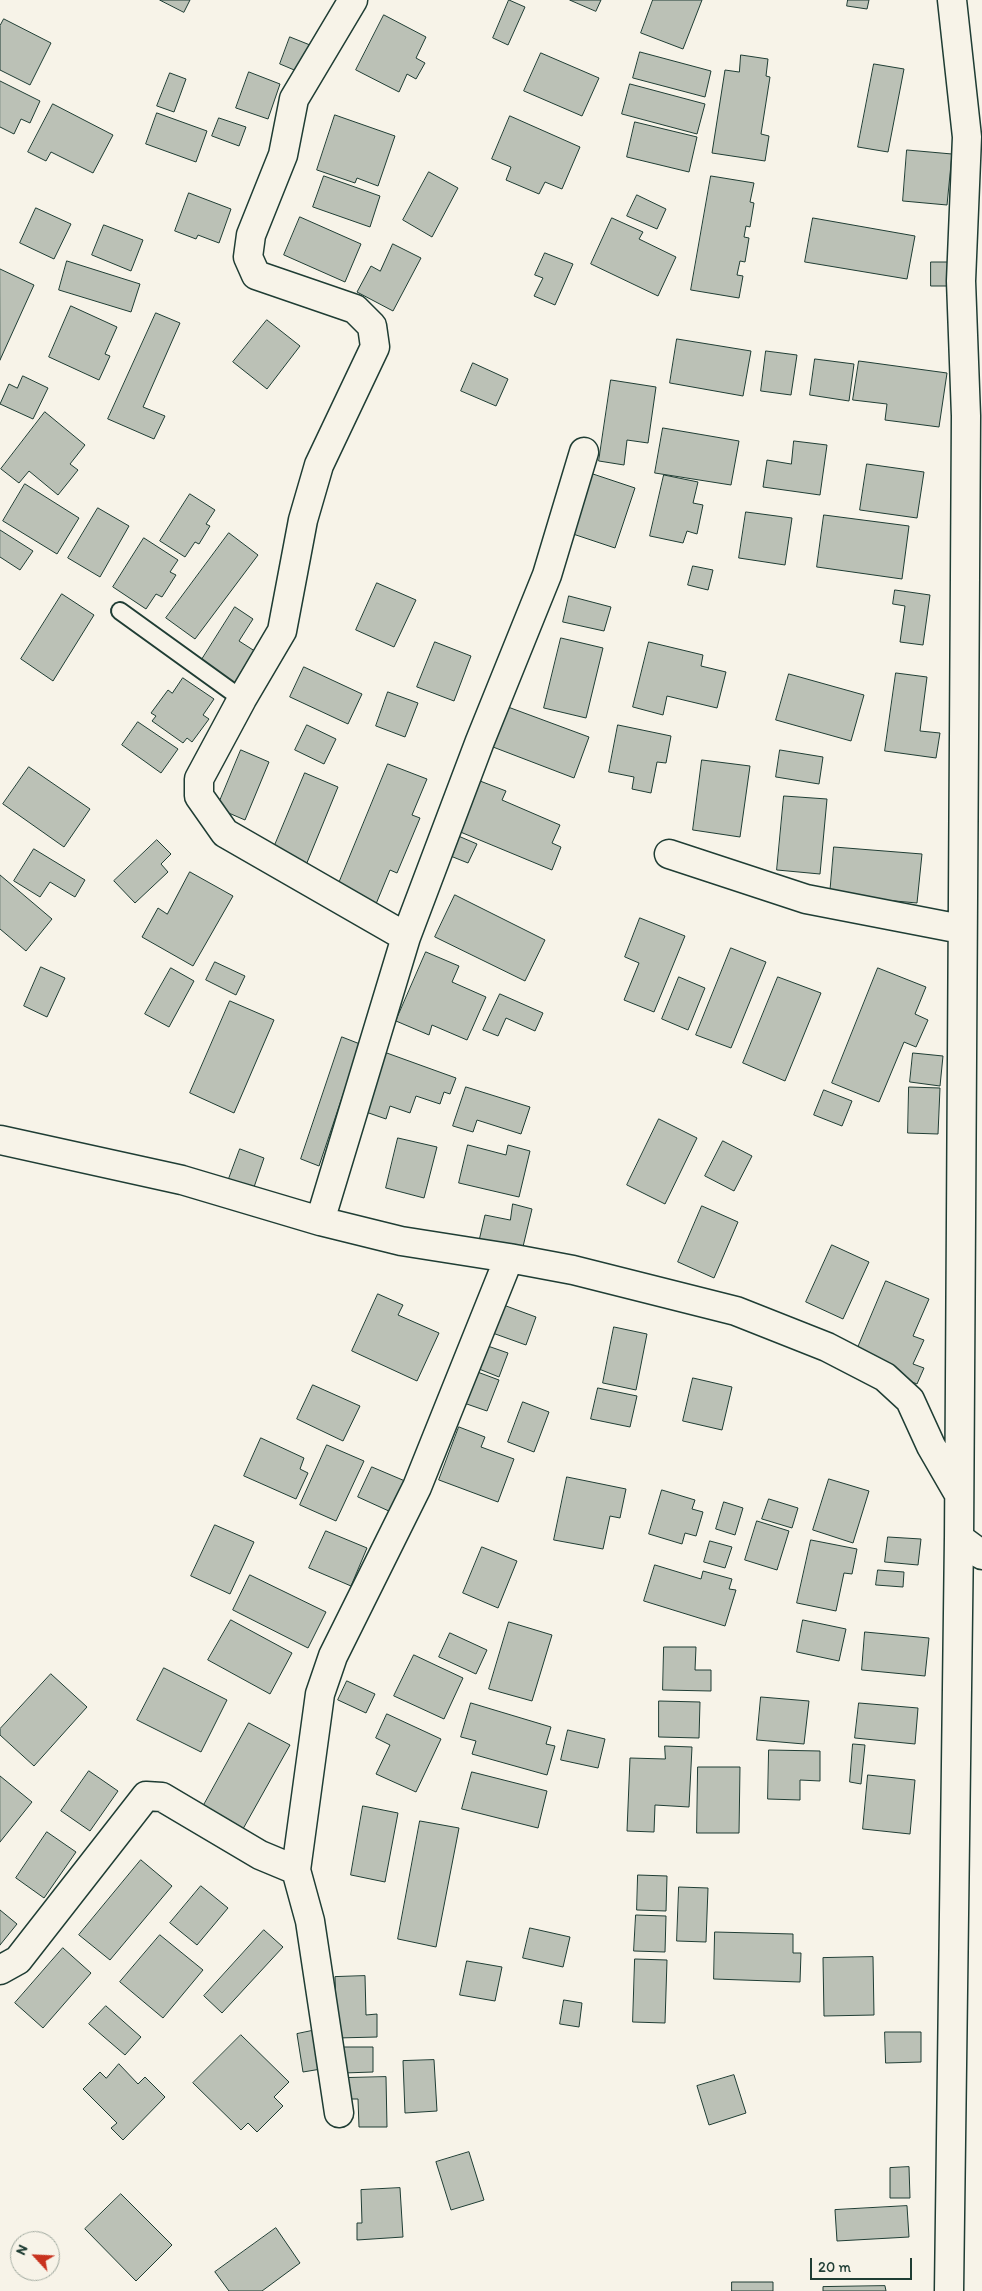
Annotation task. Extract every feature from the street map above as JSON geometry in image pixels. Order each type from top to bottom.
[{"type":"street","points":[[353,0],[294,99],[283,155],[251,235],[248,257],[256,274],[355,309],[372,326],[375,347],[318,465],[303,520],[282,631],[242,699],[199,779],[199,796],[204,806],[225,833],[406,937]]},
{"type":"street","points":[[949,2291],[959,1538],[961,929],[972,863],[966,416],[972,284],[967,137],[971,75],[952,0]]},
{"type":"street","points":[[320,1221],[406,937],[480,742],[548,575],[584,452]]},
{"type":"street","points":[[669,854],[806,899],[961,929]]},
{"type":"street","points":[[0,1140],[182,1180],[320,1221],[401,1241],[509,1258],[582,1273],[736,1311],[827,1347],[885,1377],[910,1400],[931,1446],[958,1493]]},
{"type":"street","points":[[339,2113],[310,1921],[296,1870],[320,1694],[333,1656],[417,1488],[509,1258]]},
{"type":"street","points":[[959,1538],[982,1555]]},
{"type":"street","points":[[0,1970],[18,1960],[146,1796],[162,1797],[260,1855],[296,1870]]},
{"type":"lane","points":[[120,611],[242,699]]},
{"type":"building","points":[[160,0],[190,0],[184,12]]},
{"type":"building","points":[[509,0],[525,7],[508,45],[493,38]]},
{"type":"building","points":[[570,0],[601,0],[596,11]]},
{"type":"building","points":[[653,0],[702,0],[683,49],[641,33]]},
{"type":"building","points":[[848,0],[869,0],[867,9],[847,6]]},
{"type":"building","points":[[384,15],[426,37],[416,58],[425,63],[416,79],[407,74],[399,92],[356,70]]},
{"type":"building","points":[[4,19],[51,43],[30,85],[0,70],[0,26]]},
{"type":"building","points":[[290,37],[310,45],[299,72],[280,64]]},
{"type":"building","points":[[640,52],[711,71],[705,97],[633,78]]},
{"type":"building","points":[[541,53],[599,78],[582,116],[524,91]]},
{"type":"building","points":[[741,55],[768,59],[766,76],[770,77],[761,134],[769,136],[765,161],[712,153],[725,70],[739,72]]},
{"type":"building","points":[[874,64],[904,69],[888,152],[858,147]]},
{"type":"building","points":[[249,72],[280,84],[268,119],[236,108]]},
{"type":"building","points":[[170,73],[186,79],[174,112],[157,106]]},
{"type":"building","points":[[0,81],[40,101],[30,123],[21,119],[14,134],[0,127]]},
{"type":"building","points":[[630,84],[705,104],[697,134],[622,114]]},
{"type":"building","points":[[53,104],[113,135],[93,173],[51,152],[46,161],[28,152]]},
{"type":"building","points":[[157,113],[207,131],[196,162],[146,144]]},
{"type":"building","points":[[335,115],[395,136],[378,186],[357,178],[355,183],[317,170]]},
{"type":"building","points":[[510,116],[580,147],[562,189],[545,182],[539,194],[506,180],[511,167],[492,159]]},
{"type":"building","points":[[219,118],[246,127],[239,146],[212,136]]},
{"type":"building","points":[[635,122],[697,137],[689,172],[627,157]]},
{"type":"building","points":[[907,150],[952,154],[947,205],[903,201]]},
{"type":"building","points":[[429,172],[458,188],[432,237],[403,220]]},
{"type":"building","points":[[324,176],[380,196],[370,227],[313,207]]},
{"type":"building","points":[[711,176],[754,183],[750,202],[754,203],[750,227],[746,226],[744,237],[749,238],[745,262],[740,261],[737,275],[743,276],[739,298],[691,290]]},
{"type":"building","points":[[189,193],[231,209],[219,243],[198,235],[196,239],[175,231]]},
{"type":"building","points":[[637,195],[666,209],[657,229],[627,216]]},
{"type":"building","points":[[36,208],[71,224],[54,259],[20,243]]},
{"type":"building","points":[[300,217],[361,244],[345,282],[284,255]]},
{"type":"building","points":[[612,218],[643,232],[639,239],[676,257],[658,296],[591,264]]},
{"type":"building","points":[[813,218],[915,236],[907,279],[805,262]]},
{"type":"building","points":[[104,225],[143,240],[131,271],[92,255]]},
{"type":"building","points":[[393,244],[421,258],[393,311],[357,292],[371,266],[380,271]]},
{"type":"building","points":[[545,253],[573,264],[555,305],[534,296],[543,278],[535,275]]},
{"type":"building","points":[[67,261],[140,284],[131,312],[59,290]]},
{"type":"building","points":[[931,262],[951,262],[951,286],[931,286]]},
{"type":"building","points":[[0,269],[34,285],[0,360]]},
{"type":"building","points":[[71,306],[117,327],[105,354],[110,356],[99,380],[49,357]]},
{"type":"building","points":[[156,313],[180,323],[143,407],[165,416],[154,439],[108,419]]},
{"type":"building","points":[[267,320],[300,346],[267,389],[233,362]]},
{"type":"building","points":[[677,339],[751,351],[743,396],[670,383]]},
{"type":"building","points":[[766,351],[797,355],[791,395],[761,391]]},
{"type":"building","points":[[815,359],[854,364],[849,401],[810,395]]},
{"type":"building","points":[[859,361],[947,373],[939,427],[885,420],[887,404],[853,400]]},
{"type":"building","points":[[473,363],[508,379],[496,406],[461,391]]},
{"type":"building","points":[[23,376],[48,388],[33,419],[0,404],[9,384],[17,388]]},
{"type":"building","points":[[611,380],[656,387],[648,443],[627,440],[624,465],[599,461]]},
{"type":"building","points":[[45,412],[85,445],[70,464],[78,470],[58,495],[29,471],[19,483],[1,469]]},
{"type":"building","points":[[663,428],[739,441],[731,485],[655,473]]},
{"type":"building","points":[[794,441],[827,445],[820,495],[763,487],[767,460],[791,464]]},
{"type":"building","points":[[867,464],[924,472],[917,518],[860,510]]},
{"type":"building","points":[[590,473],[635,488],[615,548],[570,533]]},
{"type":"building","points":[[664,475],[698,482],[693,503],[703,505],[697,534],[687,531],[683,543],[650,536]]},
{"type":"building","points":[[25,484],[79,518],[57,554],[3,521]]},
{"type":"building","points":[[190,494],[215,510],[206,524],[210,526],[199,544],[195,542],[185,557],[160,541]]},
{"type":"building","points":[[98,508],[129,526],[100,577],[68,558]]},
{"type":"building","points":[[746,512],[792,518],[785,565],[739,558]]},
{"type":"building","points":[[824,515],[909,526],[902,579],[817,567]]},
{"type":"building","points":[[0,530],[33,551],[20,570],[0,557]]},
{"type":"building","points":[[229,533],[258,555],[195,639],[166,618]]},
{"type":"building","points":[[144,538],[178,560],[170,572],[176,575],[162,597],[156,594],[146,609],[113,587]]},
{"type":"building","points":[[693,566],[713,570],[708,590],[688,585]]},
{"type":"building","points":[[377,583],[416,600],[394,647],[356,630]]},
{"type":"building","points":[[895,590],[930,595],[923,645],[900,642],[905,606],[893,604]]},
{"type":"building","points":[[62,594],[94,615],[53,681],[21,659]]},
{"type":"building","points":[[569,596],[611,607],[604,631],[563,622]]},
{"type":"building","points":[[235,607],[253,619],[239,641],[261,655],[241,687],[201,661]]},
{"type":"building","points":[[561,638],[603,648],[586,718],[544,708]]},
{"type":"building","points":[[435,642],[471,656],[454,701],[417,687]]},
{"type":"building","points":[[649,642],[703,655],[701,666],[726,672],[717,708],[667,696],[663,715],[633,707]]},
{"type":"building","points":[[304,667],[362,694],[348,724],[290,697]]},
{"type":"building","points":[[896,673],[927,677],[920,731],[940,733],[936,758],[885,751]]},
{"type":"building","points":[[789,674],[864,695],[851,741],[776,720]]},
{"type":"building","points":[[183,678],[214,699],[203,715],[209,719],[192,742],[187,738],[183,743],[152,721],[156,716],[151,713],[168,690],[172,693]]},
{"type":"building","points":[[388,692],[418,703],[405,737],[376,726]]},
{"type":"building","points":[[508,707],[589,737],[574,778],[493,747]]},
{"type":"building","points":[[138,722],[178,749],[161,773],[122,745]]},
{"type":"building","points":[[307,725],[336,739],[324,764],[295,750]]},
{"type":"building","points":[[618,725],[671,736],[666,763],[657,762],[651,793],[632,789],[634,777],[609,772]]},
{"type":"building","points":[[241,750],[269,762],[245,820],[217,808]]},
{"type":"building","points":[[780,750],[823,757],[819,784],[776,777]]},
{"type":"building","points":[[702,760],[750,766],[740,837],[693,830]]},
{"type":"building","points":[[388,764],[427,779],[412,815],[420,818],[397,873],[390,870],[376,904],[337,888]]},
{"type":"building","points":[[29,767],[90,809],[64,847],[3,804]]},
{"type":"building","points":[[305,773],[338,787],[304,870],[270,857]]},
{"type":"building","points":[[480,781],[506,791],[502,800],[560,825],[552,843],[561,847],[552,870],[458,831]]},
{"type":"building","points":[[784,796],[827,799],[820,874],[777,870]]},
{"type":"building","points":[[456,835],[477,844],[468,863],[448,855]]},
{"type":"building","points":[[157,840],[171,854],[161,864],[168,872],[135,903],[114,881]]},
{"type":"building","points":[[834,847],[922,854],[917,903],[830,895]]},
{"type":"building","points":[[34,849],[85,880],[75,897],[50,882],[40,897],[14,881]]},
{"type":"building","points":[[190,872],[233,896],[193,966],[142,937],[158,908],[167,914]]},
{"type":"building","points":[[0,875],[52,919],[26,951],[0,929]]},
{"type":"building","points":[[455,895],[545,940],[525,981],[435,937]]},
{"type":"building","points":[[640,918],[685,936],[654,1012],[624,1000],[639,963],[625,957]]},
{"type":"building","points":[[731,948],[766,962],[731,1048],[696,1035]]},
{"type":"building","points":[[426,952],[459,966],[452,982],[486,997],[467,1040],[432,1025],[429,1035],[396,1021]]},
{"type":"building","points":[[215,962],[245,976],[236,995],[206,980]]},
{"type":"building","points":[[41,967],[65,978],[47,1017],[24,1006]]},
{"type":"building","points":[[171,968],[194,981],[169,1027],[145,1014]]},
{"type":"building","points":[[878,968],[926,987],[915,1014],[928,1020],[916,1047],[904,1042],[879,1102],[832,1083]]},
{"type":"building","points":[[679,977],[705,988],[688,1030],[662,1019]]},
{"type":"building","points":[[778,977],[821,993],[785,1081],[743,1063]]},
{"type":"building","points":[[500,994],[543,1013],[535,1031],[506,1018],[498,1036],[483,1030]]},
{"type":"building","points":[[230,1001],[274,1020],[234,1113],[190,1093]]},
{"type":"building","points":[[342,1037],[360,1044],[319,1166],[301,1159]]},
{"type":"building","points":[[384,1052],[456,1078],[450,1094],[444,1092],[440,1104],[416,1096],[410,1113],[390,1106],[386,1119],[363,1111]]},
{"type":"building","points":[[913,1053],[943,1056],[940,1086],[910,1082]]},
{"type":"building","points":[[466,1087],[530,1107],[521,1134],[477,1120],[473,1132],[453,1126]]},
{"type":"building","points":[[909,1087],[940,1088],[938,1134],[908,1133]]},
{"type":"building","points":[[824,1090],[852,1101],[842,1126],[814,1115]]},
{"type":"building","points":[[659,1119],[697,1138],[665,1204],[627,1185]]},
{"type":"building","points":[[398,1138],[437,1147],[424,1198],[386,1188]]},
{"type":"building","points":[[723,1141],[752,1156],[734,1191],[705,1176]]},
{"type":"building","points":[[468,1145],[506,1155],[508,1145],[530,1151],[519,1197],[459,1183]]},
{"type":"building","points":[[240,1149],[264,1158],[252,1193],[227,1184]]},
{"type":"building","points":[[513,1204],[532,1209],[521,1255],[478,1245],[485,1215],[510,1220]]},
{"type":"building","points":[[702,1206],[738,1222],[714,1278],[678,1262]]},
{"type":"building","points":[[832,1245],[869,1262],[843,1319],[806,1302]]},
{"type":"building","points":[[886,1281],[929,1299],[913,1336],[924,1340],[913,1364],[924,1368],[917,1384],[854,1357]]},
{"type":"building","points":[[378,1294],[403,1305],[398,1315],[439,1333],[417,1381],[352,1351]]},
{"type":"building","points":[[498,1303],[536,1317],[526,1345],[487,1331]]},
{"type":"building","points":[[614,1327],[647,1334],[636,1390],[603,1383]]},
{"type":"building","points":[[482,1344],[508,1353],[499,1377],[474,1367]]},
{"type":"building","points":[[472,1370],[499,1380],[487,1411],[461,1402]]},
{"type":"building","points":[[693,1378],[732,1387],[722,1430],[683,1421]]},
{"type":"building","points":[[313,1385],[360,1406],[343,1441],[297,1419]]},
{"type":"building","points":[[598,1388],[637,1396],[630,1427],[591,1419]]},
{"type":"building","points":[[523,1402],[549,1412],[534,1452],[508,1442]]},
{"type":"building","points":[[459,1427],[485,1437],[481,1447],[514,1459],[498,1502],[439,1480]]},
{"type":"building","points":[[261,1438],[304,1458],[300,1469],[308,1473],[296,1499],[244,1476]]},
{"type":"building","points":[[327,1445],[364,1461],[336,1521],[300,1505]]},
{"type":"building","points":[[372,1467],[405,1481],[391,1512],[358,1497]]},
{"type":"building","points":[[567,1477],[626,1489],[620,1518],[610,1516],[603,1549],[554,1540]]},
{"type":"building","points":[[829,1479],[869,1491],[853,1543],[813,1530]]},
{"type":"building","points":[[662,1490],[695,1500],[692,1509],[703,1512],[696,1536],[685,1533],[682,1544],[649,1534]]},
{"type":"building","points":[[769,1499],[798,1508],[792,1528],[762,1519]]},
{"type":"building","points":[[724,1502],[743,1508],[735,1535],[716,1529]]},
{"type":"building","points":[[757,1521],[789,1531],[777,1570],[745,1560]]},
{"type":"building","points":[[215,1525],[254,1542],[230,1594],[191,1576]]},
{"type":"building","points":[[326,1531],[367,1548],[351,1586],[309,1568]]},
{"type":"building","points":[[888,1537],[921,1539],[918,1565],[885,1562]]},
{"type":"building","points":[[811,1540],[857,1549],[852,1574],[844,1573],[836,1611],[797,1603]]},
{"type":"building","points":[[710,1541],[732,1547],[725,1568],[704,1562]]},
{"type":"building","points":[[482,1547],[517,1561],[498,1608],[463,1593]]},
{"type":"building","points":[[655,1565],[701,1579],[703,1571],[732,1579],[729,1589],[736,1590],[725,1626],[644,1601]]},
{"type":"building","points":[[878,1570],[904,1572],[903,1587],[876,1585]]},
{"type":"building","points":[[250,1575],[326,1612],[308,1648],[233,1610]]},
{"type":"building","points":[[231,1620],[292,1653],[270,1694],[208,1660]]},
{"type":"building","points":[[803,1620],[846,1629],[839,1661],[797,1652]]},
{"type":"building","points":[[509,1622],[552,1635],[532,1701],[489,1689]]},
{"type":"building","points":[[865,1632],[929,1638],[925,1676],[862,1670]]},
{"type":"building","points":[[450,1633],[487,1650],[476,1674],[439,1657]]},
{"type":"building","points":[[664,1647],[696,1647],[695,1670],[711,1670],[711,1691],[663,1690]]},
{"type":"building","points":[[414,1655],[463,1678],[444,1719],[394,1696]]},
{"type":"building","points":[[164,1668],[227,1700],[201,1752],[137,1720]]},
{"type":"building","points":[[51,1674],[87,1707],[34,1766],[0,1735],[0,1729]]},
{"type":"building","points":[[347,1681],[375,1694],[366,1713],[338,1700]]},
{"type":"building","points":[[761,1697],[809,1701],[804,1744],[757,1740]]},
{"type":"building","points":[[659,1701],[700,1702],[699,1738],[659,1737]]},
{"type":"building","points":[[471,1703],[551,1727],[546,1744],[555,1746],[547,1775],[472,1754],[476,1741],[461,1737]]},
{"type":"building","points":[[859,1703],[918,1708],[915,1744],[855,1738]]},
{"type":"building","points":[[387,1714],[441,1739],[416,1792],[376,1774],[390,1745],[376,1738]]},
{"type":"building","points":[[249,1723],[290,1745],[239,1836],[199,1814]]},
{"type":"building","points":[[568,1730],[605,1739],[598,1768],[561,1760]]},
{"type":"building","points":[[853,1744],[865,1745],[861,1784],[850,1782]]},
{"type":"building","points":[[665,1746],[692,1747],[689,1807],[655,1805],[654,1832],[627,1831],[630,1758],[665,1759]]},
{"type":"building","points":[[769,1750],[820,1751],[820,1781],[800,1780],[800,1800],[768,1799]]},
{"type":"building","points":[[698,1767],[740,1767],[739,1833],[697,1833]]},
{"type":"building","points":[[89,1771],[118,1791],[90,1831],[61,1811]]},
{"type":"building","points":[[472,1772],[547,1791],[538,1828],[462,1809]]},
{"type":"building","points":[[868,1775],[915,1780],[910,1834],[863,1829]]},
{"type":"building","points":[[0,1776],[32,1802],[0,1842]]},
{"type":"building","points":[[363,1806],[398,1813],[385,1882],[351,1875]]},
{"type":"building","points":[[420,1821],[459,1828],[436,1947],[398,1939]]},
{"type":"building","points":[[47,1832],[76,1852],[44,1898],[16,1878]]},
{"type":"building","points":[[141,1860],[172,1886],[110,1960],[79,1935]]},
{"type":"building","points":[[638,1875],[667,1876],[666,1911],[637,1910]]},
{"type":"building","points":[[201,1886],[228,1908],[197,1945],[170,1923]]},
{"type":"building","points":[[679,1887],[708,1888],[706,1942],[677,1941]]},
{"type":"building","points":[[0,1910],[17,1924],[0,1945]]},
{"type":"building","points":[[636,1915],[666,1916],[665,1952],[634,1951]]},
{"type":"building","points":[[530,1928],[570,1937],[563,1967],[523,1958]]},
{"type":"building","points":[[264,1930],[283,1947],[222,2013],[204,1996]]},
{"type":"building","points":[[715,1932],[793,1934],[793,1953],[801,1953],[800,1982],[714,1979]]},
{"type":"building","points":[[160,1935],[203,1970],[163,2018],[120,1982]]},
{"type":"building","points":[[63,1948],[91,1973],[43,2028],[15,2003]]},
{"type":"building","points":[[873,1957],[874,2015],[824,2016],[823,1958]]},
{"type":"building","points":[[635,1959],[667,1960],[665,2023],[633,2022]]},
{"type":"building","points":[[467,1961],[502,1967],[495,2001],[460,1995]]},
{"type":"building","points":[[365,1976],[366,2015],[377,2014],[377,2037],[337,2038],[335,1977]]},
{"type":"building","points":[[564,2000],[582,2003],[579,2027],[560,2024]]},
{"type":"building","points":[[106,2006],[141,2037],[125,2055],[89,2024]]},
{"type":"building","points":[[321,2029],[327,2068],[303,2072],[297,2034]]},
{"type":"building","points":[[885,2032],[921,2032],[921,2062],[886,2063]]},
{"type":"building","points":[[241,2035],[289,2082],[274,2097],[283,2106],[257,2132],[248,2123],[241,2130],[193,2083]]},
{"type":"building","points":[[343,2047],[373,2047],[373,2072],[344,2073]]},
{"type":"building","points":[[434,2060],[437,2111],[405,2113],[403,2061]]},
{"type":"building","points":[[119,2064],[138,2084],[145,2077],[165,2097],[123,2140],[111,2128],[117,2123],[83,2089],[100,2072],[106,2078]]},
{"type":"building","points":[[734,2075],[746,2113],[709,2125],[697,2086]]},
{"type":"building","points":[[386,2077],[387,2127],[359,2127],[358,2099],[346,2099],[345,2078]]},
{"type":"building","points":[[469,2152],[484,2200],[451,2210],[436,2162]]},
{"type":"building","points":[[909,2167],[910,2198],[890,2198],[890,2168]]},
{"type":"building","points":[[400,2188],[403,2237],[357,2240],[357,2223],[362,2223],[361,2190]]},
{"type":"building","points":[[121,2194],[172,2245],[136,2281],[85,2229]]},
{"type":"building","points":[[907,2206],[909,2237],[837,2241],[835,2210]]},
{"type":"building","points":[[276,2228],[300,2263],[262,2291],[229,2291],[215,2272]]},
{"type":"building","points":[[732,2282],[773,2282],[773,2291],[732,2291]]},
{"type":"building","points":[[885,2286],[886,2291],[823,2291],[823,2287]]}]
